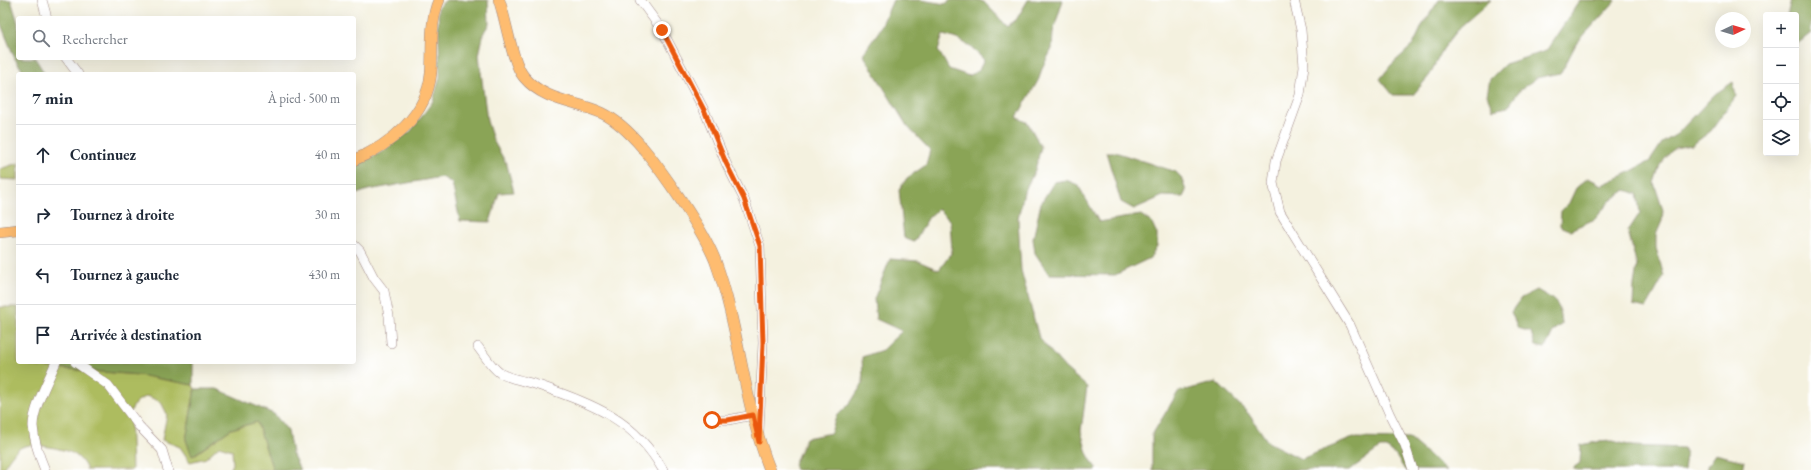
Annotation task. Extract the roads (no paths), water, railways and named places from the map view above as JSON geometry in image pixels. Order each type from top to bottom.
[{"type":"main road","points":[[356,159],[381,147],[402,129],[415,115],[426,95],[431,74],[434,10],[438,0]]},
{"type":"main road","points":[[500,0],[518,66],[523,77],[535,88],[547,94],[573,105],[602,113],[616,122],[633,138],[652,162],[679,197],[700,230],[714,259],[726,294],[759,442],[770,470]]},
{"type":"main road","points":[[0,232],[16,230]]},
{"type":"street","points":[[42,0],[46,16]]},
{"type":"street","points":[[640,0],[662,30],[705,112],[726,163],[744,199],[760,246],[763,343],[759,442]]},
{"type":"street","points":[[1294,0],[1301,30],[1304,66],[1300,95],[1276,161],[1273,183],[1280,212],[1350,324],[1390,415],[1405,445],[1413,470]]},
{"type":"street","points":[[68,60],[76,72]]},
{"type":"street","points":[[356,247],[360,251],[374,278],[384,291],[389,316],[391,343]]},
{"type":"street","points":[[478,347],[500,373],[566,396],[606,412],[621,421],[653,452],[663,470]]},
{"type":"street","points":[[45,470],[38,452],[33,425],[38,405],[55,364]]},
{"type":"street","points":[[79,364],[108,385],[139,426],[162,450],[168,470]]},
{"type":"street","points":[[712,420],[728,420],[753,415]]}]
